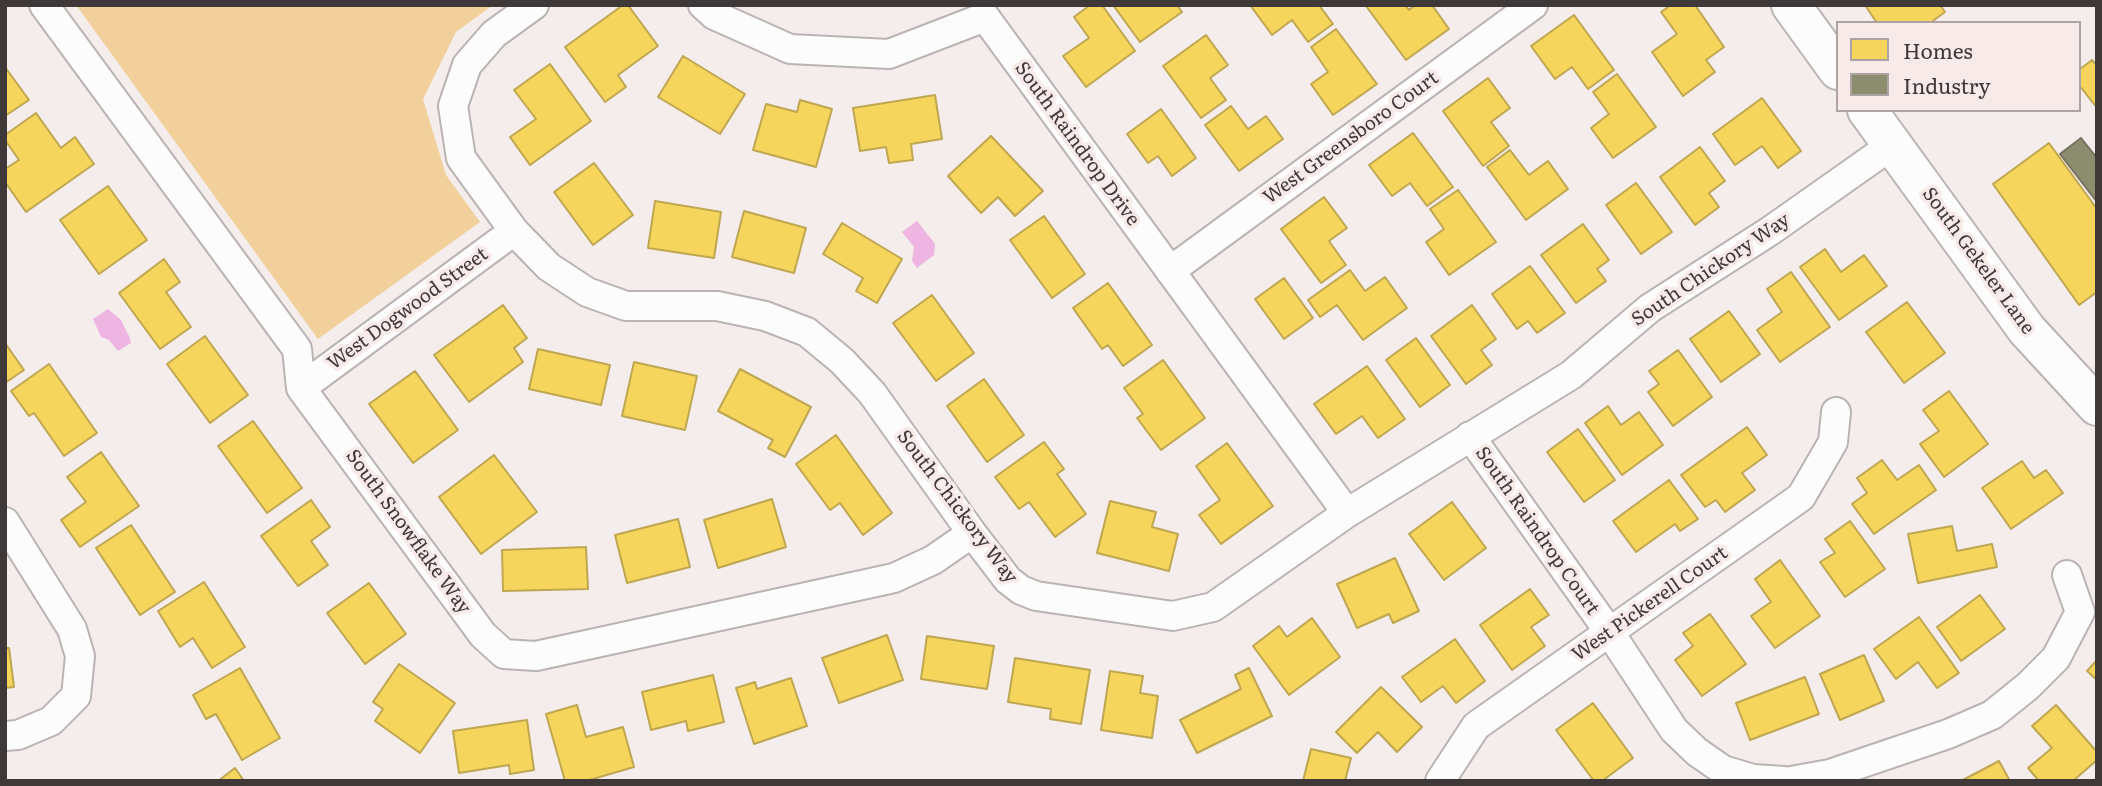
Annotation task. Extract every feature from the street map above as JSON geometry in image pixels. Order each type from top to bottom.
[{"type":"street","points":[[44,5],[297,349],[301,388]]},
{"type":"street","name":"South Chickory Way","points":[[534,5],[494,34],[467,65],[453,106],[461,158],[514,230],[549,267],[587,292],[626,306],[717,306],[765,316],[807,332],[842,361],[872,393],[1008,580],[1021,590],[1036,596],[1173,616],[1213,607],[1347,513],[1572,375],[1650,308],[1770,231],[1892,145]]},
{"type":"street","name":"South Raindrop Drive","points":[[703,5],[714,15],[790,49],[889,54],[993,11],[1170,271],[1347,513]]},
{"type":"street","name":"West Greensboro Court","points":[[1170,271],[1532,5]]},
{"type":"street","points":[[1791,5],[1836,67]]},
{"type":"street","name":"South Gekeler Lane","points":[[1868,112],[2027,330],[2097,406]]},
{"type":"street","name":"West Dogwood Street","points":[[301,388],[514,230]]},
{"type":"street","name":"South Snowflake Way","points":[[301,388],[483,635],[504,654],[536,656],[894,578],[933,560],[972,533]]},
{"type":"street","name":"West Pickerell Court","points":[[1440,781],[1476,726],[1801,497],[1833,442],[1836,412]]},
{"type":"street","name":"South Raindrop Court","points":[[1470,436],[1674,730],[1697,752],[1723,770],[1753,779],[1784,781]]},
{"type":"street","points":[[5,522],[72,629],[80,656],[76,696],[51,721],[18,735],[5,736]]},
{"type":"street","points":[[1791,781],[1830,774],[1948,734],[1992,715],[2028,686],[2056,658],[2080,612],[2067,575]]},
{"type":"shaded area","points":[[76,5],[493,5],[456,32],[423,99],[446,175],[480,222],[318,339]]},
{"type":"shaded area","points":[[917,221],[935,244],[934,255],[917,268],[912,261],[914,247],[902,232]]},
{"type":"shaded area","points":[[108,309],[121,320],[131,343],[118,351],[109,340],[101,337],[93,319]]},
{"type":"building: Homes","points":[[623,5],[628,5],[658,46],[618,75],[626,87],[605,102],[565,47]]},
{"type":"building: Homes","points":[[1090,5],[1102,5],[1135,51],[1086,87],[1063,56],[1089,38],[1074,17]]},
{"type":"building: Homes","points":[[1113,5],[1177,5],[1182,12],[1140,42]]},
{"type":"building: Homes","points":[[1250,5],[1319,5],[1333,24],[1308,42],[1292,20],[1272,35]]},
{"type":"building: Homes","points":[[1405,5],[1409,10],[1415,5],[1432,5],[1449,29],[1406,60],[1366,6]]},
{"type":"building: Homes","points":[[1671,5],[1695,5],[1724,47],[1706,60],[1715,72],[1683,96],[1652,52],[1677,34],[1661,12]]},
{"type":"building: Homes","points":[[1865,5],[1940,5],[1945,12],[1933,21],[1876,21]]},
{"type":"building: Homes","points":[[1574,15],[1614,70],[1588,89],[1572,67],[1555,79],[1531,46]]},
{"type":"building: Homes","points":[[1336,29],[1377,84],[1333,115],[1311,84],[1328,72],[1311,47]]},
{"type":"building: Homes","points":[[1206,35],[1228,65],[1210,78],[1226,100],[1201,118],[1163,66]]},
{"type":"building: Homes","points":[[683,56],[745,94],[720,134],[658,97]]},
{"type":"building: Homes","points":[[2092,60],[2097,66],[2097,108],[2081,88],[2081,68]]},
{"type":"building: Homes","points":[[550,64],[591,121],[530,165],[510,137],[536,119],[514,90]]},
{"type":"building: Homes","points":[[5,67],[29,100],[5,116]]},
{"type":"building: Homes","points":[[1617,74],[1656,127],[1613,158],[1591,128],[1609,114],[1593,92]]},
{"type":"building: Homes","points":[[1488,78],[1510,108],[1491,122],[1509,146],[1483,166],[1443,111]]},
{"type":"building: Homes","points":[[935,95],[942,139],[911,144],[913,160],[889,163],[886,147],[860,151],[853,108]]},
{"type":"building: Homes","points":[[1762,98],[1801,151],[1778,168],[1762,146],[1735,165],[1713,134]]},
{"type":"building: Homes","points":[[800,100],[832,109],[816,167],[753,150],[766,104],[797,112]]},
{"type":"building: Homes","points":[[1231,106],[1248,129],[1266,116],[1283,139],[1239,171],[1205,125]]},
{"type":"building: Homes","points":[[1161,109],[1196,158],[1172,176],[1158,156],[1148,163],[1127,134]]},
{"type":"building: Homes","points":[[36,113],[61,148],[75,137],[94,164],[26,212],[5,182],[5,169],[19,160],[5,140],[5,135]]},
{"type":"building: Homes","points":[[1413,133],[1453,187],[1427,206],[1410,183],[1392,196],[1369,165]]},
{"type":"building: Homes","points":[[991,136],[1043,191],[1015,216],[998,197],[981,213],[948,176]]},
{"type":"building: Homes","points":[[2049,143],[2097,209],[2097,292],[2079,305],[1993,184]]},
{"type":"building: Homes","points":[[1700,147],[1725,181],[1709,193],[1719,207],[1695,225],[1660,177]]},
{"type":"building: Homes","points":[[1510,150],[1529,175],[1548,161],[1568,189],[1526,220],[1487,167]]},
{"type":"building: Homes","points":[[594,163],[633,215],[593,245],[554,192]]},
{"type":"building: Homes","points":[[1636,183],[1672,232],[1641,254],[1606,205]]},
{"type":"building: Homes","points":[[108,186],[147,240],[99,274],[60,220]]},
{"type":"building: Homes","points":[[1458,190],[1496,242],[1449,275],[1426,242],[1444,229],[1430,209]]},
{"type":"building: Homes","points":[[1324,197],[1347,228],[1329,241],[1346,265],[1321,283],[1281,229]]},
{"type":"building: Homes","points":[[655,201],[721,212],[714,258],[648,248]]},
{"type":"building: Homes","points":[[744,211],[806,228],[794,273],[732,257]]},
{"type":"building: Homes","points":[[1044,216],[1085,274],[1052,298],[1010,240]]},
{"type":"building: Homes","points":[[842,223],[902,259],[877,303],[856,291],[863,278],[823,254]]},
{"type":"building: Homes","points":[[1583,224],[1609,260],[1597,269],[1606,281],[1576,303],[1541,255]]},
{"type":"building: Homes","points":[[1825,249],[1841,272],[1864,255],[1887,286],[1839,320],[1800,267]]},
{"type":"building: Homes","points":[[164,259],[180,282],[166,292],[191,327],[160,349],[119,293]]},
{"type":"building: Homes","points":[[1530,266],[1565,313],[1537,333],[1528,321],[1517,329],[1492,294]]},
{"type":"building: Homes","points":[[1350,270],[1365,291],[1385,277],[1407,308],[1363,340],[1337,305],[1320,317],[1308,300]]},
{"type":"building: Homes","points":[[1791,272],[1830,327],[1780,362],[1757,330],[1782,312],[1767,289]]},
{"type":"building: Homes","points":[[1284,278],[1313,318],[1284,339],[1255,299]]},
{"type":"building: Homes","points":[[1108,283],[1152,345],[1123,366],[1108,345],[1102,349],[1073,308]]},
{"type":"building: Homes","points":[[932,295],[974,353],[936,381],[893,323]]},
{"type":"building: Homes","points":[[1907,302],[1945,353],[1904,383],[1866,332]]},
{"type":"building: Homes","points":[[503,305],[527,338],[514,348],[523,362],[469,402],[434,355]]},
{"type":"building: Homes","points":[[1472,305],[1496,339],[1481,350],[1492,365],[1466,384],[1431,336]]},
{"type":"building: Homes","points":[[1729,311],[1760,354],[1721,382],[1690,339]]},
{"type":"building: Homes","points":[[205,336],[248,395],[210,423],[167,364]]},
{"type":"building: Homes","points":[[1416,338],[1450,385],[1420,407],[1386,360]]},
{"type":"building: Homes","points":[[5,343],[24,370],[5,383]]},
{"type":"building: Homes","points":[[538,349],[610,365],[601,405],[529,389]]},
{"type":"building: Homes","points":[[1678,350],[1712,397],[1673,426],[1648,392],[1659,384],[1649,371]]},
{"type":"building: Homes","points":[[1163,360],[1205,418],[1161,450],[1137,418],[1143,414],[1124,388]]},
{"type":"building: Homes","points":[[634,362],[697,376],[685,430],[622,416]]},
{"type":"building: Homes","points":[[49,364],[97,433],[64,456],[34,413],[29,416],[11,391]]},
{"type":"building: Homes","points":[[1367,366],[1405,419],[1378,438],[1362,416],[1336,434],[1314,404]]},
{"type":"building: Homes","points":[[740,369],[811,407],[785,457],[768,448],[773,440],[718,411]]},
{"type":"building: Homes","points":[[415,371],[458,430],[413,463],[369,404]]},
{"type":"building: Homes","points":[[984,379],[1024,435],[987,462],[947,406]]},
{"type":"building: Homes","points":[[1949,391],[1988,444],[1944,477],[1920,444],[1939,431],[1923,410]]},
{"type":"building: Homes","points":[[1608,406],[1621,425],[1639,412],[1663,445],[1622,475],[1585,423]]},
{"type":"building: Homes","points":[[253,421],[302,488],[267,513],[218,446]]},
{"type":"building: Homes","points":[[1747,427],[1767,455],[1742,473],[1755,490],[1725,512],[1716,500],[1705,507],[1681,475]]},
{"type":"building: Homes","points":[[1578,429],[1615,480],[1584,502],[1547,452]]},
{"type":"building: Homes","points":[[836,435],[892,513],[863,535],[840,503],[830,510],[796,464]]},
{"type":"building: Homes","points":[[1044,442],[1064,469],[1057,474],[1086,514],[1055,537],[1029,502],[1019,509],[995,477]]},
{"type":"building: Homes","points":[[1227,443],[1273,506],[1221,544],[1199,515],[1220,500],[1196,466]]},
{"type":"building: Homes","points":[[101,452],[139,506],[80,547],[61,520],[86,502],[67,477]]},
{"type":"building: Homes","points":[[494,455],[537,512],[481,554],[439,497]]},
{"type":"building: Homes","points":[[1882,460],[1897,480],[1919,465],[1936,490],[1874,534],[1852,504],[1867,493],[1857,478]]},
{"type":"building: Homes","points":[[2022,461],[2034,478],[2046,470],[2063,493],[2011,529],[1982,488]]},
{"type":"building: Homes","points":[[1669,480],[1698,519],[1680,531],[1675,524],[1636,552],[1613,521]]},
{"type":"building: Homes","points":[[772,499],[786,547],[718,568],[704,520]]},
{"type":"building: Homes","points":[[311,500],[330,527],[311,541],[328,565],[298,586],[261,536]]},
{"type":"building: Homes","points":[[1110,501],[1156,512],[1152,527],[1178,534],[1169,571],[1097,553]]},
{"type":"building: Homes","points":[[1452,502],[1486,548],[1444,580],[1409,534]]},
{"type":"building: Homes","points":[[678,519],[690,567],[627,583],[615,535]]},
{"type":"building: Homes","points":[[1850,521],[1885,569],[1845,597],[1820,562],[1835,553],[1825,539]]},
{"type":"building: Homes","points":[[131,525],[175,592],[140,615],[96,548]]},
{"type":"building: Homes","points":[[1952,526],[1957,551],[1992,544],[1997,567],[1918,583],[1908,534]]},
{"type":"building: Homes","points":[[586,547],[588,589],[503,591],[502,550]]},
{"type":"building: Homes","points":[[1395,558],[1419,611],[1393,623],[1389,614],[1357,628],[1337,584]]},
{"type":"building: Homes","points":[[1780,560],[1820,616],[1775,648],[1751,616],[1771,602],[1755,579]]},
{"type":"building: Homes","points":[[204,582],[245,647],[212,668],[193,638],[180,647],[158,611]]},
{"type":"building: Homes","points":[[369,583],[406,634],[365,664],[327,613]]},
{"type":"building: Homes","points":[[1530,589],[1549,615],[1531,627],[1545,646],[1512,670],[1480,625]]},
{"type":"building: Homes","points":[[1980,595],[2005,629],[1961,661],[1937,627]]},
{"type":"building: Homes","points":[[1710,614],[1746,664],[1702,696],[1675,660],[1693,646],[1683,633]]},
{"type":"building: Homes","points":[[1919,617],[1959,673],[1937,688],[1918,662],[1896,679],[1874,649]]},
{"type":"building: Homes","points":[[1312,618],[1340,657],[1289,695],[1253,646],[1279,626],[1287,637]]},
{"type":"building: Homes","points":[[887,635],[903,680],[839,703],[822,658]]},
{"type":"building: Homes","points":[[927,636],[994,646],[987,689],[921,679]]},
{"type":"building: Homes","points":[[1455,639],[1485,681],[1456,703],[1443,686],[1421,702],[1402,677]]},
{"type":"building: Homes","points":[[5,648],[9,648],[14,687],[5,688]]},
{"type":"building: Homes","points":[[1864,655],[1884,701],[1840,720],[1820,674]]},
{"type":"building: Homes","points":[[1015,658],[1090,670],[1081,724],[1050,719],[1051,709],[1008,702]]},
{"type":"building: Homes","points":[[2097,660],[2097,680],[2087,671]]},
{"type":"building: Homes","points":[[399,664],[455,703],[420,753],[375,721],[383,709],[373,702]]},
{"type":"building: Homes","points":[[240,668],[280,738],[242,760],[216,714],[206,719],[193,695]]},
{"type":"building: Homes","points":[[1249,668],[1272,716],[1197,753],[1180,720],[1241,689],[1235,675]]},
{"type":"building: Homes","points":[[1110,671],[1143,676],[1140,693],[1158,696],[1152,738],[1101,730]]},
{"type":"building: Homes","points":[[713,675],[724,722],[688,731],[686,721],[651,730],[642,692]]},
{"type":"building: Homes","points":[[1805,677],[1819,714],[1750,740],[1736,703]]},
{"type":"building: Homes","points":[[791,678],[807,726],[754,744],[736,688],[755,682],[757,689]]},
{"type":"building: Homes","points":[[1381,687],[1422,727],[1397,752],[1378,732],[1357,753],[1336,732]]},
{"type":"building: Homes","points":[[1593,703],[1633,758],[1602,781],[1594,781],[1556,730]]},
{"type":"building: Homes","points":[[577,705],[586,737],[623,727],[634,767],[586,781],[565,781],[546,714]]},
{"type":"building: Homes","points":[[2056,705],[2097,752],[2097,760],[2073,781],[2039,781],[2028,768],[2052,748],[2032,726]]},
{"type":"building: Homes","points":[[527,720],[534,770],[510,774],[509,765],[459,773],[453,731]]},
{"type":"building: Homes","points":[[1311,749],[1351,758],[1345,781],[1303,781]]},
{"type":"building: Homes","points":[[1999,761],[2010,781],[1961,781]]},
{"type":"building: Homes","points":[[235,768],[244,781],[218,781]]},
{"type":"building: Industry","points":[[2081,138],[2097,158],[2097,202],[2060,154]]}]
